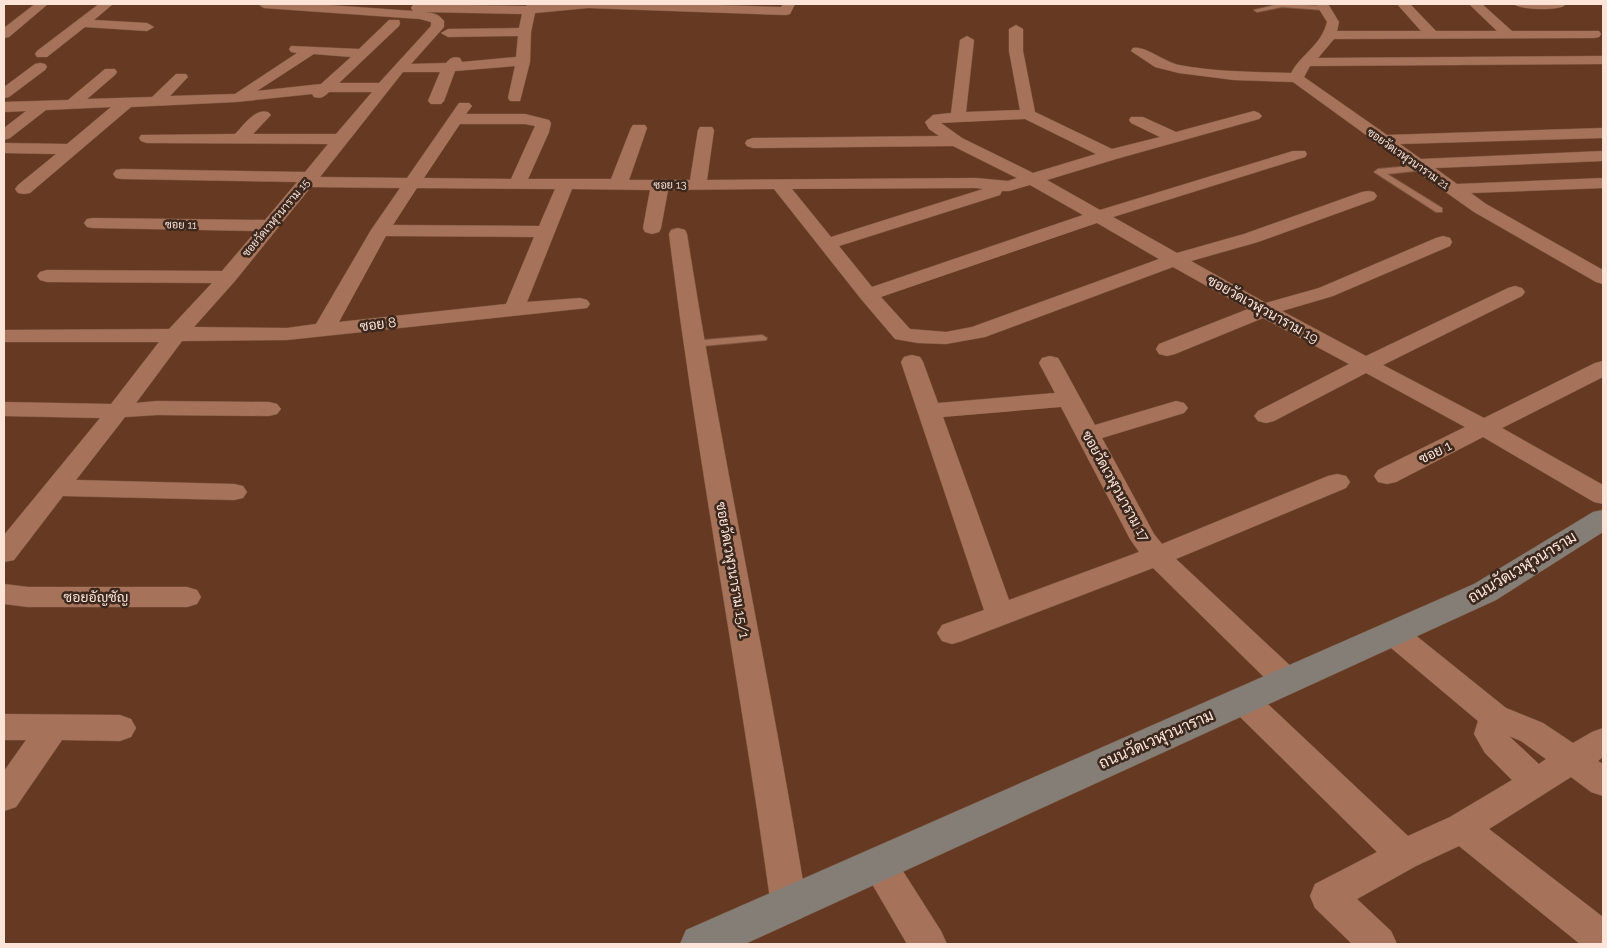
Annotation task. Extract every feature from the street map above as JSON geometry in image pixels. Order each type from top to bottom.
[{"type":"street","points":[[4,34],[42,4]]},
{"type":"street","points":[[4,94],[82,23],[107,4]]},
{"type":"street","name":"ซอยวัดเวฬุวนาราม 15","points":[[4,553],[118,411],[175,335],[228,277],[402,65],[437,27],[438,21],[433,17],[264,4]]},
{"type":"street","points":[[370,5],[532,7],[588,4],[723,6],[786,11],[789,4]]},
{"type":"street","points":[[1403,4],[1432,35]]},
{"type":"street","points":[[1475,4],[1502,34],[1537,61]]},
{"type":"street","points":[[1520,4],[1559,5]]},
{"type":"street","points":[[1138,51],[1160,64],[1178,69],[1234,76],[1296,78],[1298,69],[1307,62],[1330,35],[1332,22],[1323,6]]},
{"type":"street","points":[[515,98],[523,61],[525,32],[532,7]]},
{"type":"street","points":[[82,23],[147,27]]},
{"type":"street","points":[[322,91],[360,53],[391,26],[369,27]]},
{"type":"street","points":[[1016,28],[1016,50],[1028,114]]},
{"type":"street","points":[[448,33],[525,32]]},
{"type":"street","points":[[1330,35],[1594,34]]},
{"type":"street","points":[[967,40],[948,117],[1028,114],[1110,155]]},
{"type":"street","points":[[293,49],[360,53]]},
{"type":"street","points":[[236,98],[311,50]]},
{"type":"street","points":[[1307,62],[1603,60]]},
{"type":"street","points":[[402,65],[452,65],[523,61]]},
{"type":"street","points":[[436,101],[452,65]]},
{"type":"street","points":[[72,104],[110,72]]},
{"type":"street","points":[[156,101],[182,77]]},
{"type":"street","name":"ซอยวัดเวฬุวนาราม 21","points":[[1296,78],[1452,189],[1517,231],[1603,278]]},
{"type":"street","points":[[4,107],[236,98],[298,92],[381,91]]},
{"type":"street","points":[[24,189],[127,102]]},
{"type":"street","points":[[4,135],[43,105]]},
{"type":"street","points":[[323,331],[380,230],[459,112],[525,119],[542,123],[541,132],[517,182]]},
{"type":"street","points":[[239,138],[263,115]]},
{"type":"street","name":"ซอย 13","points":[[122,174],[412,182],[517,182],[565,185],[976,183],[1009,186],[1034,180],[1110,155],[1254,116]]},
{"type":"street","name":"ซอยวัดเวฬุวนาราม 19","points":[[948,117],[933,122],[935,126],[956,140],[1034,180],[1264,310],[1484,428],[1603,496]]},
{"type":"street","points":[[1137,120],[1176,138]]},
{"type":"street","points":[[618,185],[639,128]]},
{"type":"street","points":[[698,184],[706,130]]},
{"type":"street","points":[[1381,140],[1603,134]]},
{"type":"street","points":[[148,138],[341,139]]},
{"type":"street","points":[[753,143],[956,140]]},
{"type":"street","points":[[4,148],[72,149]]},
{"type":"street","points":[[868,295],[1099,216],[1300,154]]},
{"type":"street","points":[[1418,166],[1603,156]]},
{"type":"street","points":[[1452,189],[1603,182]]},
{"type":"street","points":[[514,309],[565,185]]},
{"type":"street","points":[[652,228],[660,185]]},
{"type":"street","points":[[778,185],[868,295],[903,334],[918,337],[946,338],[977,332],[1176,259],[1251,238],[1368,196]]},
{"type":"street","points":[[827,244],[1009,186]]},
{"type":"street","name":"ซอย 11","points":[[93,223],[270,226]]},
{"type":"street","points":[[380,230],[546,232]]},
{"type":"street","name":"ซอยวัดเวฬุวนาราม 15/1","points":[[678,234],[692,344],[778,824],[789,906]]},
{"type":"street","points":[[1166,349],[1264,310],[1326,292],[1443,242]]},
{"type":"street","points":[[46,276],[228,277]]},
{"type":"street","points":[[1266,416],[1365,365],[1515,292]]},
{"type":"street","name":"ซอย 8","points":[[4,336],[175,335],[202,333],[287,334],[514,309],[580,304]]},
{"type":"street","points":[[912,362],[1000,615]]},
{"type":"street","name":"ซอยวัดเวฬุวนาราม 17","points":[[1050,363],[1143,539],[1157,556],[1286,680]]},
{"type":"street","name":"ซอย 1","points":[[1387,476],[1603,368]]},
{"type":"street","points":[[928,411],[1069,399]]},
{"type":"street","points":[[4,409],[118,411],[157,408],[268,408]]},
{"type":"street","points":[[1088,435],[1176,408]]},
{"type":"street","points":[[952,633],[1157,556],[1337,482]]},
{"type":"street","points":[[55,488],[234,492]]},
{"type":"street","name":"ถนนวัดเวฬุวนาราม","points":[[701,944],[1485,592],[1603,518]]},
{"type":"street","name":"ซอยอัญชัญ","points":[[4,594],[28,597],[188,597]]},
{"type":"street","points":[[1394,634],[1495,717],[1532,732],[1603,782]]},
{"type":"street","points":[[1243,700],[1404,855]]},
{"type":"street","points":[[1495,717],[1490,734],[1496,744],[1537,782]]},
{"type":"street","points":[[4,727],[120,728]]},
{"type":"street","points":[[4,797],[52,728]]},
{"type":"street","points":[[1378,944],[1328,896],[1404,855],[1462,828],[1603,741]]},
{"type":"street","points":[[1462,828],[1603,940]]},
{"type":"street","points":[[879,865],[928,944]]},
{"type":"lane","points":[[1257,10],[1282,5],[1323,6]]},
{"type":"lane","points":[[1418,166],[1378,172],[1439,210]]},
{"type":"lane","points":[[692,344],[762,338]]}]
